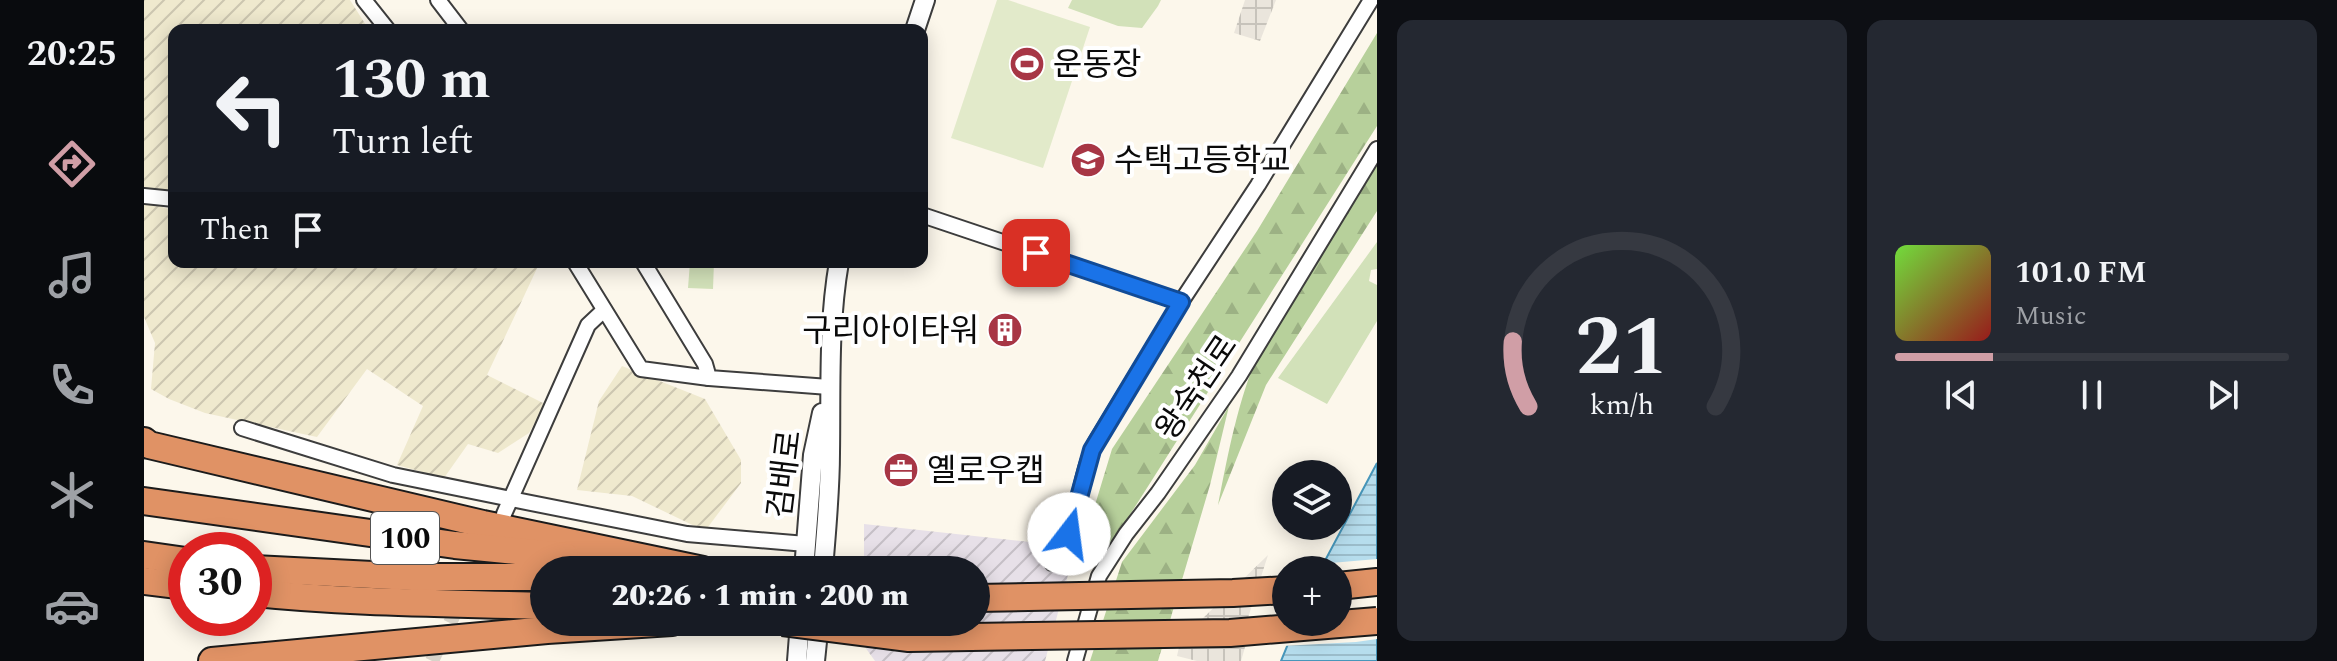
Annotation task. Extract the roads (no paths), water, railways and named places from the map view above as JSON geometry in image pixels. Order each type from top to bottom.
[{"type":"highway","points":[[144,441],[149,445],[483,524],[636,556]]},
{"type":"highway","name":"100","points":[[144,501],[455,545],[563,556]]},
{"type":"highway","points":[[144,555],[168,558]]},
{"type":"highway","name":"100","points":[[272,570],[397,576],[530,577]]},
{"type":"highway","points":[[144,581],[168,584]]},
{"type":"highway","points":[[1352,585],[1377,582]]},
{"type":"highway","points":[[990,598],[1272,591]]},
{"type":"highway","name":"100","points":[[272,594],[378,603],[530,606]]},
{"type":"highway","points":[[893,636],[952,638],[1230,633],[1377,621]]},
{"type":"highway","points":[[212,661],[530,632]]},
{"type":"street","points":[[364,0],[383,24]]},
{"type":"street","points":[[438,0],[456,24]]},
{"type":"street","points":[[917,24],[925,0]]},
{"type":"street","points":[[1052,563],[1069,534],[1092,450],[1371,0]]},
{"type":"street","name":"왕숙천로","points":[[1075,661],[1099,576],[1239,376],[1377,149]]},
{"type":"street","points":[[144,196],[168,198]]},
{"type":"street","points":[[928,217],[1181,302]]},
{"type":"street","points":[[579,268],[641,369],[709,378],[829,387]]},
{"type":"street","points":[[647,268],[705,364],[709,378]]},
{"type":"street","name":"검배로","points":[[824,556],[830,455],[829,387],[838,268]]},
{"type":"street","points":[[504,514],[588,325],[604,310]]},
{"type":"street","name":"검배로","points":[[805,556],[813,455],[829,387]]},
{"type":"street","points":[[242,428],[393,475],[687,534],[806,544]]},
{"type":"street","points":[[797,661],[799,636]]},
{"type":"street","points":[[815,661],[818,636]]},
{"type":"water","points":[[1377,463],[1377,661],[1281,661],[1291,636],[1352,636],[1352,556],[1327,556],[1336,540],[1352,540],[1352,510]]},
{"type":"tunnel","points":[[432,661],[461,600]]},
{"type":"place","name":"운동장","points":[[1027,64]]},
{"type":"place","name":"수택고등학교","points":[[1088,160]]},
{"type":"place","name":"구리아이타워","points":[[1005,330]]},
{"type":"place","name":"옐로우캡","points":[[901,470]]}]
